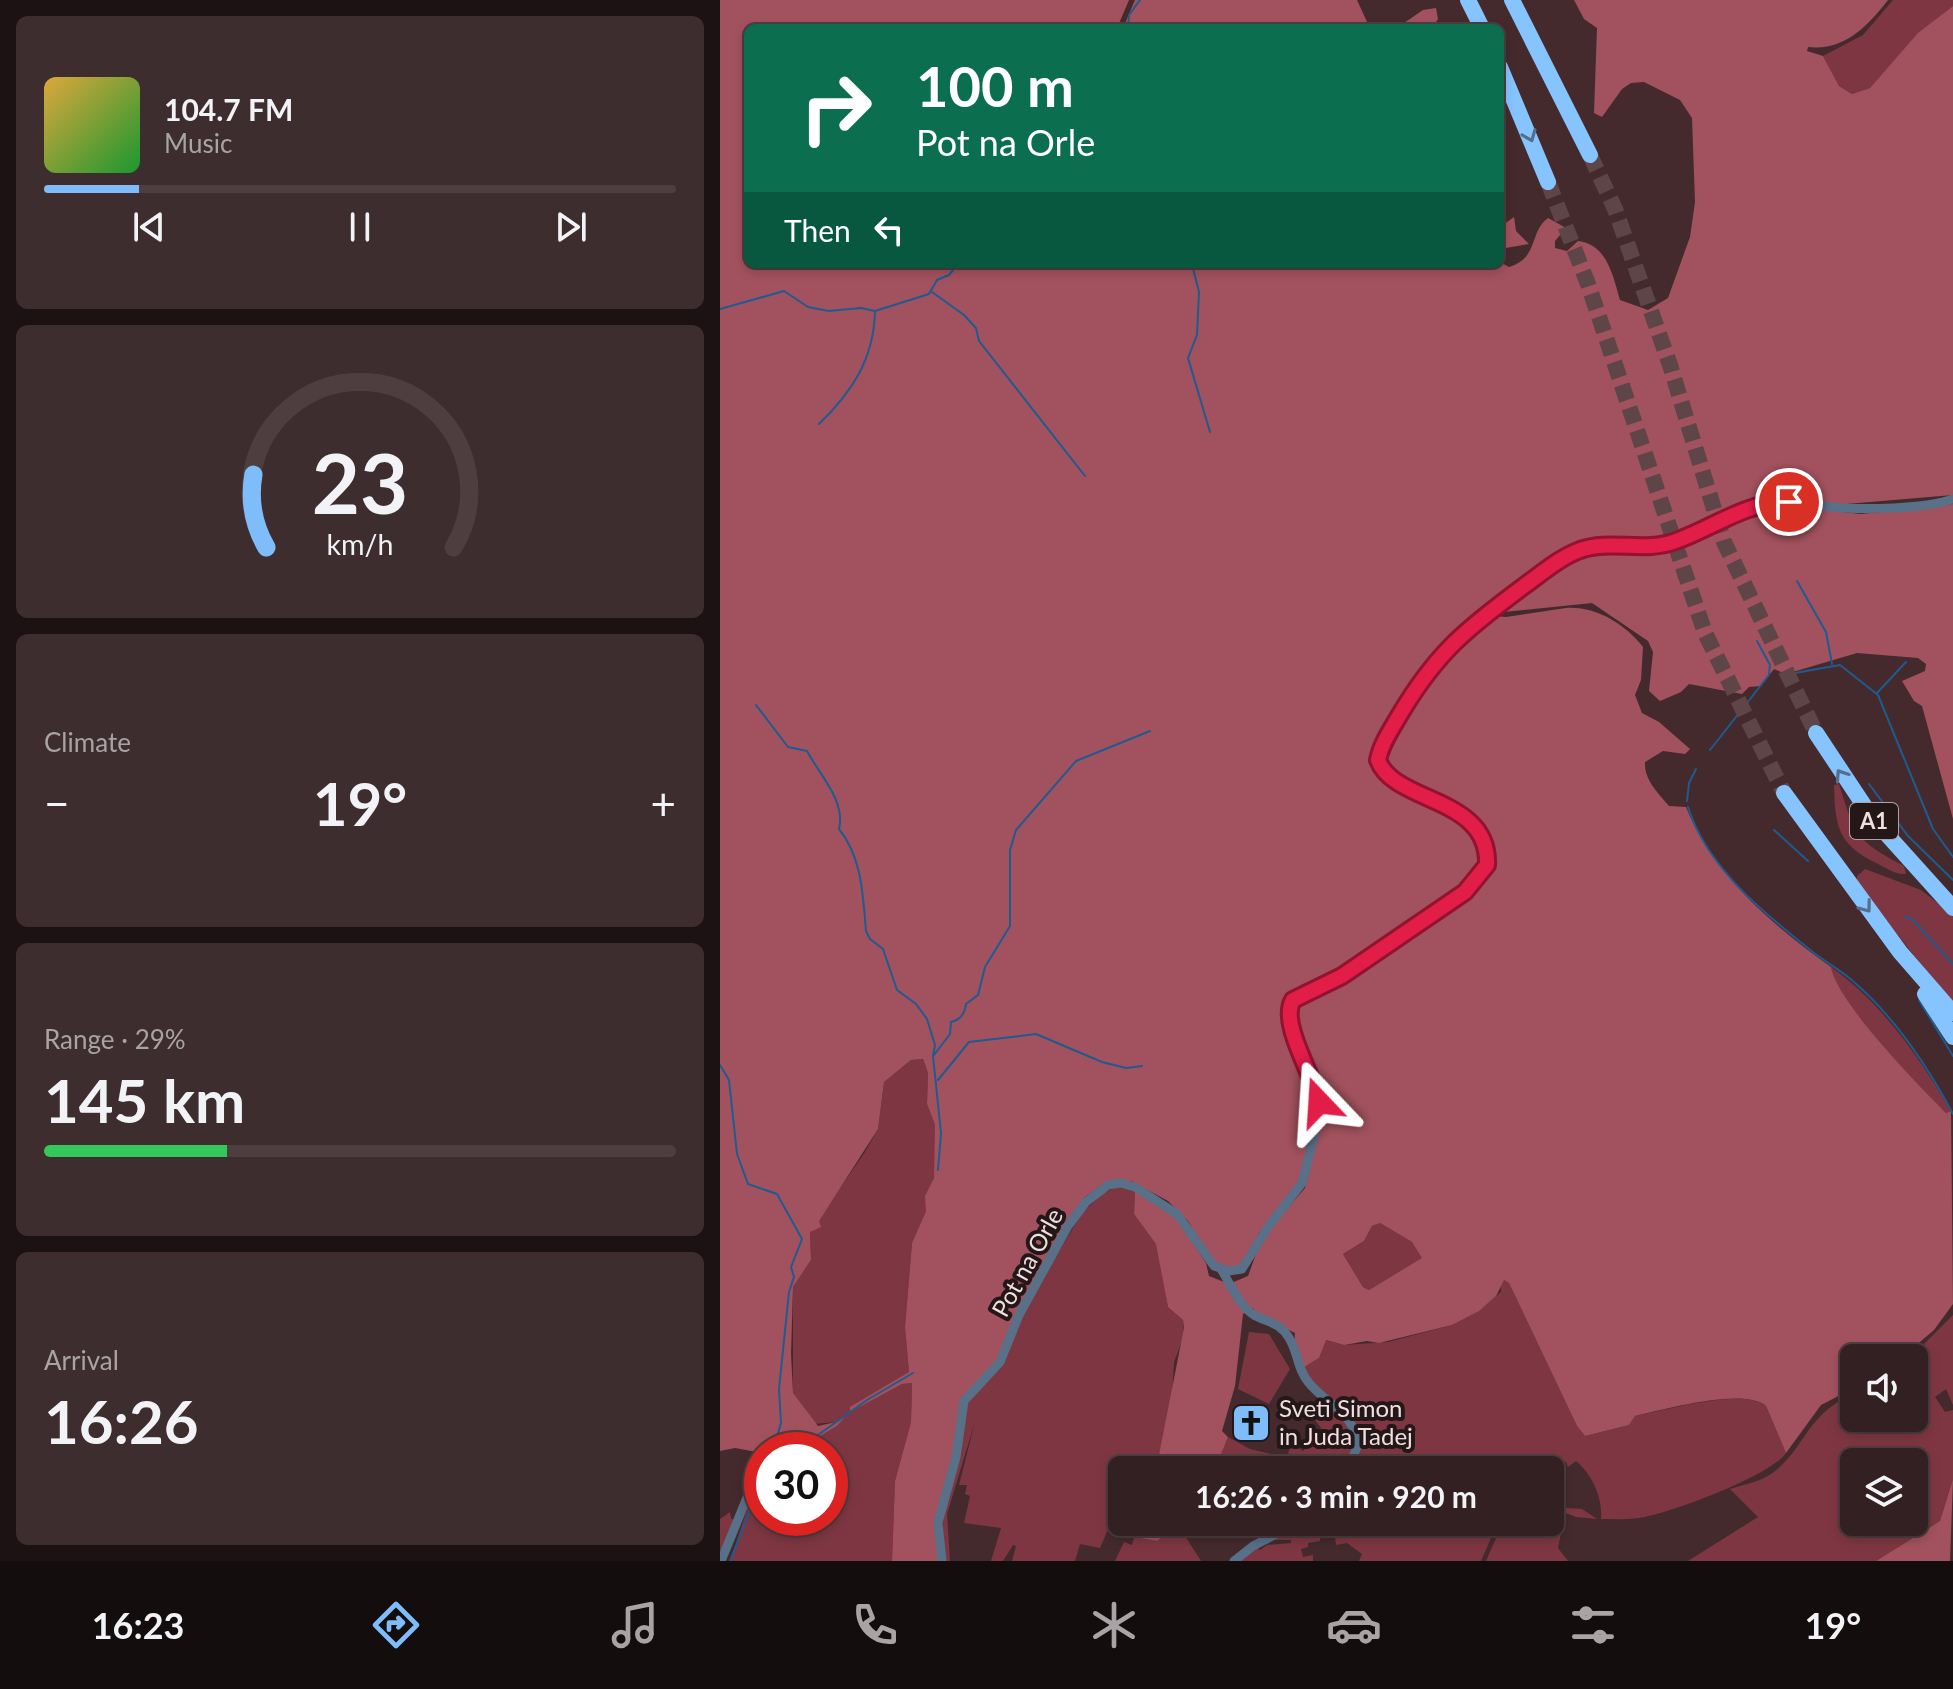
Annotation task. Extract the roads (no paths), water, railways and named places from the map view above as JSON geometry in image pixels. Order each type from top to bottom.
[{"type":"highway","points":[[1468,0],[1480,24]]},
{"type":"highway","points":[[1514,4],[1590,155]]},
{"type":"highway","points":[[1504,77],[1548,182]]},
{"type":"highway","name":"A1","points":[[1816,733],[1873,819],[1950,904]]},
{"type":"highway","name":"A1","points":[[1784,793],[1900,952],[1953,1037]]},
{"type":"highway","points":[[1900,952],[1953,1013]]},
{"type":"street","points":[[1221,1269],[1236,1271],[1248,1263],[1268,1227],[1296,1195],[1309,1163],[1319,1102],[1290,1024],[1289,1006],[1293,1000],[1342,976],[1465,892],[1487,865],[1484,846],[1466,821],[1435,798],[1387,777],[1378,760],[1386,739],[1420,680],[1440,654],[1460,634],[1551,565],[1579,550],[1604,545],[1660,546],[1687,537],[1733,513],[1774,502],[1841,508],[1928,506],[1953,499]]},
{"type":"street","name":"Pot na Orle","points":[[942,1561],[938,1523],[956,1457],[964,1401],[1000,1362],[1019,1315],[1068,1226],[1086,1202],[1108,1185],[1120,1183],[1135,1187],[1177,1214],[1204,1255],[1221,1269],[1247,1309],[1254,1315],[1274,1321],[1291,1339],[1299,1370],[1308,1382],[1347,1416],[1358,1445],[1353,1456]]},
{"type":"street","points":[[721,1561],[744,1505]]},
{"type":"street","points":[[1234,1561],[1273,1536]]},
{"type":"waterway","points":[[1128,24],[1129,15],[1140,0]]},
{"type":"waterway","points":[[720,309],[784,291],[808,307],[829,311],[861,308],[875,311],[929,294],[937,280],[949,275],[955,268]]},
{"type":"waterway","points":[[1193,268],[1199,292],[1197,335],[1188,358],[1210,432]]},
{"type":"waterway","points":[[932,292],[964,315],[976,328],[979,341],[1085,476]]},
{"type":"waterway","points":[[819,424],[842,400],[859,374],[870,344],[875,311]]},
{"type":"waterway","points":[[1797,581],[1826,632],[1832,664]]},
{"type":"waterway","points":[[1710,750],[1769,675],[1770,665],[1757,641]]},
{"type":"waterway","points":[[1877,693],[1906,662]]},
{"type":"waterway","points":[[1795,673],[1840,665],[1878,695],[1933,829],[1953,857]]},
{"type":"waterway","points":[[756,705],[788,747],[807,751],[830,788],[839,808],[839,829],[857,864],[866,931],[870,939],[883,949],[897,990],[916,1004],[927,1019],[935,1045],[933,1056],[941,1133],[938,1170]]},
{"type":"waterway","points":[[934,1055],[950,1034],[951,1022],[959,1018],[966,1004],[978,995],[985,967],[1010,926],[1010,850],[1016,830],[1076,761],[1150,731]]},
{"type":"waterway","points":[[1687,801],[1689,783],[1696,769]]},
{"type":"waterway","points":[[1869,784],[1908,836],[1953,880]]},
{"type":"waterway","points":[[1688,807],[1709,850],[1740,889],[1819,957],[1849,978],[1883,1011],[1933,1078],[1953,1114]]},
{"type":"waterway","points":[[1774,830],[1808,861]]},
{"type":"waterway","points":[[1905,917],[1912,919],[1953,964]]},
{"type":"waterway","points":[[1919,1000],[1953,1056]]},
{"type":"waterway","points":[[938,1080],[969,1042],[1036,1034],[1102,1062],[1126,1068],[1142,1066]]},
{"type":"waterway","points":[[720,1065],[729,1080],[737,1154],[748,1184],[777,1194],[802,1239],[791,1267],[794,1277],[789,1292],[779,1389],[781,1423],[778,1432]]},
{"type":"waterway","points":[[822,1432],[867,1400],[913,1373]]},
{"type":"waterway","points":[[730,1561],[744,1526]]},
{"type":"tunnel","points":[[1590,155],[1615,209],[1670,365],[1724,542],[1816,733]]},
{"type":"tunnel","points":[[1548,182],[1588,284],[1705,633],[1784,793]]},
{"type":"place","name":"Sveti Simon in Juda Tadej","points":[[1251,1423]]}]
